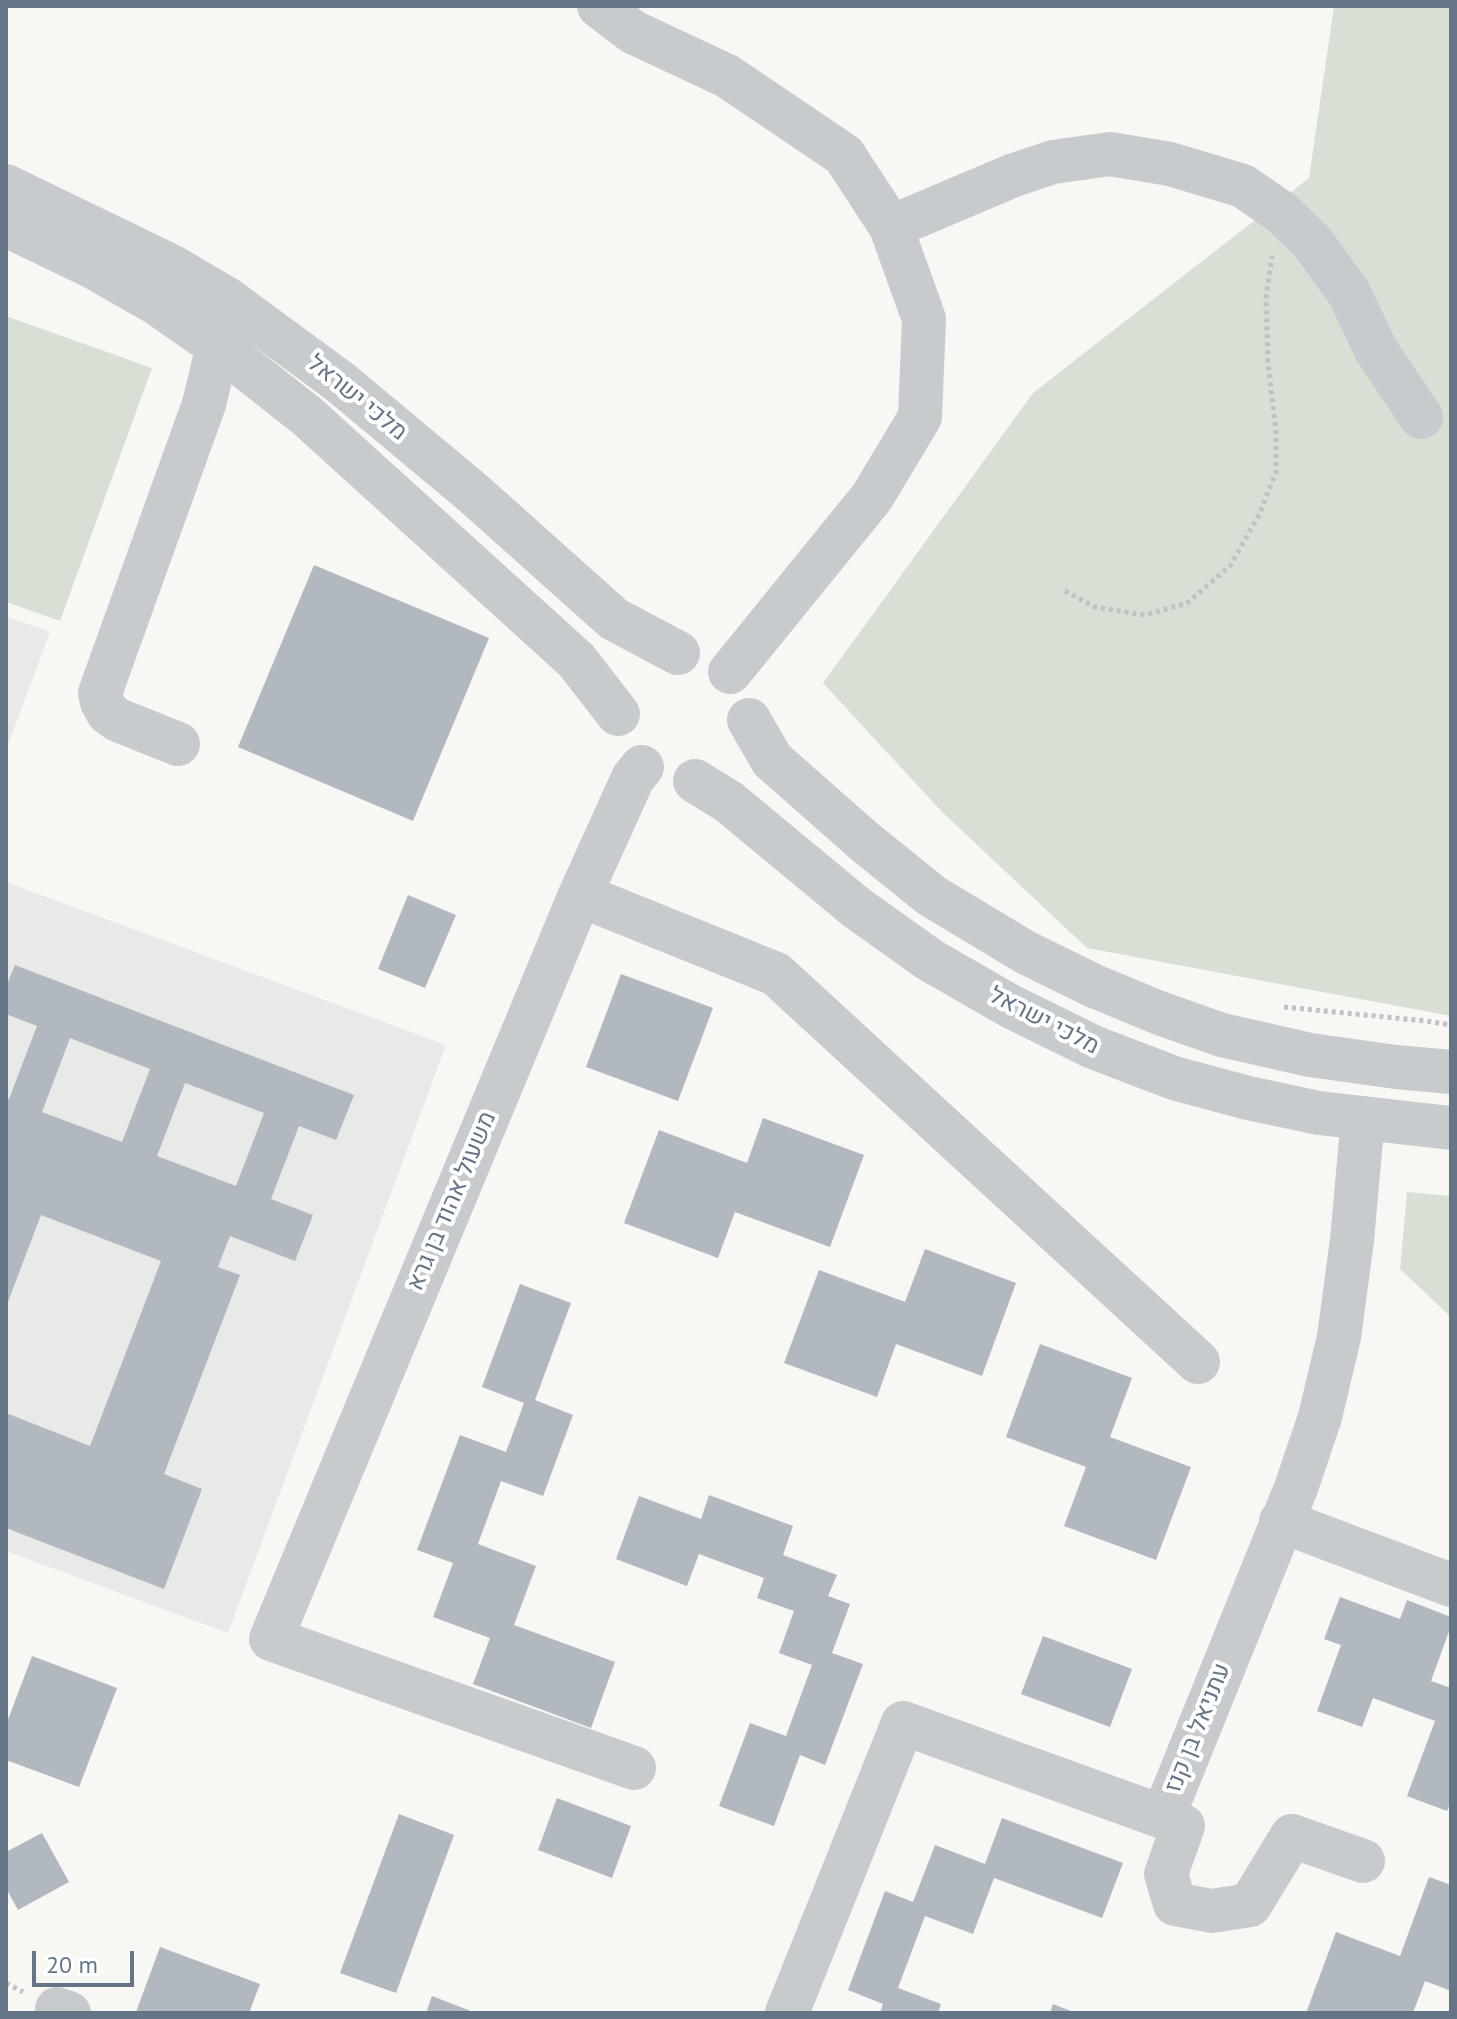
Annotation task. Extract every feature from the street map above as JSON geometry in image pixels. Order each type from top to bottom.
[{"type":"street","points":[[599,6],[633,32],[727,76],[844,155],[891,227],[924,319],[920,417],[872,497],[730,672]]},
{"type":"street","points":[[891,227],[1014,175],[1053,162],[1110,154],[1170,164],[1243,186],[1282,213],[1312,242],[1349,293],[1376,350],[1421,417]]},
{"type":"street","name":"מלכי ישראל","points":[[6,186],[171,266],[227,299],[340,382],[473,493],[614,619],[678,653]]},
{"type":"street","name":"מלכי ישראל","points":[[6,225],[93,267],[156,303],[218,346],[318,425],[565,649],[618,714]]},
{"type":"street","points":[[178,744],[118,720],[108,713],[100,693],[204,404],[218,346]]},
{"type":"street","points":[[697,654],[715,661],[730,672],[747,702],[749,720],[744,741],[733,760],[716,774],[695,781],[675,782],[656,777],[628,752],[620,734],[618,714],[621,696],[630,679],[643,666],[660,656],[697,654]]},
{"type":"street","points":[[749,720],[772,760],[865,842],[932,896],[1025,952],[1094,986],[1222,1035],[1310,1055],[1451,1072]]},
{"type":"street","name":"משעול אהוד בן גרא","points":[[634,1768],[271,1639],[580,895],[633,778],[642,767]]},
{"type":"street","name":"מלכי ישראל","points":[[695,781],[740,811],[857,908],[930,960],[1010,1006],[1093,1047],[1174,1078],[1248,1098],[1319,1113],[1451,1128]]},
{"type":"street","points":[[580,895],[776,974],[1198,1362]]},
{"type":"street","name":"עתניאל בן קנז","points":[[787,2013],[903,1723],[1163,1817],[1296,1488],[1320,1417],[1339,1337],[1363,1118]]},
{"type":"street","points":[[1281,1521],[1451,1585]]},
{"type":"street","points":[[1163,1817],[1183,1826],[1166,1874],[1175,1904],[1212,1911],[1250,1905],[1292,1836],[1363,1861]]},
{"type":"path","points":[[1065,591],[1095,607],[1145,615],[1187,603],[1230,566],[1252,528],[1276,472],[1266,298],[1282,213]]},
{"type":"path","points":[[1271,1006],[1451,1025]]},
{"type":"shaded area","points":[[1334,6],[1451,6],[1451,1016],[1087,948],[943,813],[823,683],[1033,393],[1309,178]]},
{"type":"shaded area","points":[[6,316],[152,368],[60,621],[6,602]]},
{"type":"shaded area","points":[[6,616],[50,632],[6,750]]},
{"type":"shaded area","points":[[6,882],[446,1045],[228,1633],[6,1551]]},
{"type":"shaded area","points":[[1407,1192],[1451,1196],[1451,1317],[1400,1269]]},
{"type":"building","points":[[314,565],[489,638],[413,821],[238,747]]},
{"type":"building","points":[[408,895],[456,915],[425,988],[378,969]]},
{"type":"building","points":[[15,965],[354,1095],[336,1140],[299,1126],[271,1199],[313,1215],[295,1261],[230,1236],[218,1267],[240,1275],[164,1474],[202,1489],[164,1589],[6,1528],[6,1413],[90,1446],[161,1261],[41,1215],[6,1307],[6,1098],[9,1099],[37,1026],[6,1014],[6,987]],"holes":[[[70,1038],[150,1069],[122,1142],[42,1112]],[[185,1083],[264,1113],[236,1186],[157,1156]]]},
{"type":"building","points":[[621,974],[713,1008],[678,1101],[586,1067]]},
{"type":"building","points":[[763,1118],[864,1155],[830,1247],[735,1212],[718,1258],[624,1223],[659,1130],[747,1163]]},
{"type":"building","points":[[925,1249],[1016,1283],[982,1376],[896,1344],[877,1397],[784,1363],[819,1270],[905,1302]]},
{"type":"building","points":[[520,1284],[571,1303],[535,1400],[573,1415],[543,1496],[501,1481],[478,1544],[536,1566],[514,1625],[615,1662],[591,1728],[473,1684],[490,1638],[433,1617],[453,1563],[417,1550],[460,1435],[506,1452],[524,1403],[482,1387]]},
{"type":"building","points":[[1040,1344],[1132,1378],[1110,1437],[1191,1467],[1156,1560],[1064,1526],[1086,1467],[1006,1437]]},
{"type":"building","points":[[709,1495],[793,1526],[783,1555],[837,1575],[828,1596],[850,1604],[832,1653],[863,1664],[825,1765],[800,1755],[774,1826],[719,1806],[750,1723],[786,1736],[812,1665],[779,1653],[794,1611],[757,1598],[764,1578],[699,1554],[687,1586],[616,1559],[639,1496],[701,1519]]},
{"type":"building","points":[[1340,1597],[1400,1619],[1407,1600],[1451,1617],[1451,1626],[1431,1681],[1451,1688],[1451,1801],[1447,1811],[1407,1796],[1435,1721],[1373,1698],[1362,1727],[1317,1711],[1341,1645],[1324,1639]]},
{"type":"building","points":[[1043,1636],[1132,1669],[1110,1727],[1021,1694]]},
{"type":"building","points":[[32,1656],[117,1688],[79,1787],[6,1760],[6,1725]]},
{"type":"building","points":[[557,1798],[631,1826],[612,1878],[538,1850]]},
{"type":"building","points":[[399,1814],[454,1835],[396,1993],[340,1973]]},
{"type":"building","points":[[1002,1818],[1123,1863],[1102,1918],[994,1878],[973,1934],[925,1916],[898,1988],[941,2004],[938,2013],[880,2013],[883,2004],[848,1990],[885,1891],[913,1902],[935,1845],[985,1864]]},
{"type":"building","points":[[42,1833],[69,1882],[18,1910],[6,1888],[6,1852]]},
{"type":"building","points":[[1429,1877],[1451,1885],[1451,1991],[1425,1981],[1413,2013],[1306,2013],[1336,1932],[1400,1956]]},
{"type":"building","points":[[160,1947],[260,1984],[249,2013],[136,2012]]},
{"type":"building","points":[[432,1996],[476,2013],[426,2013]]},
{"type":"building","points":[[1053,2004],[1076,2013],[1050,2013]]}]
